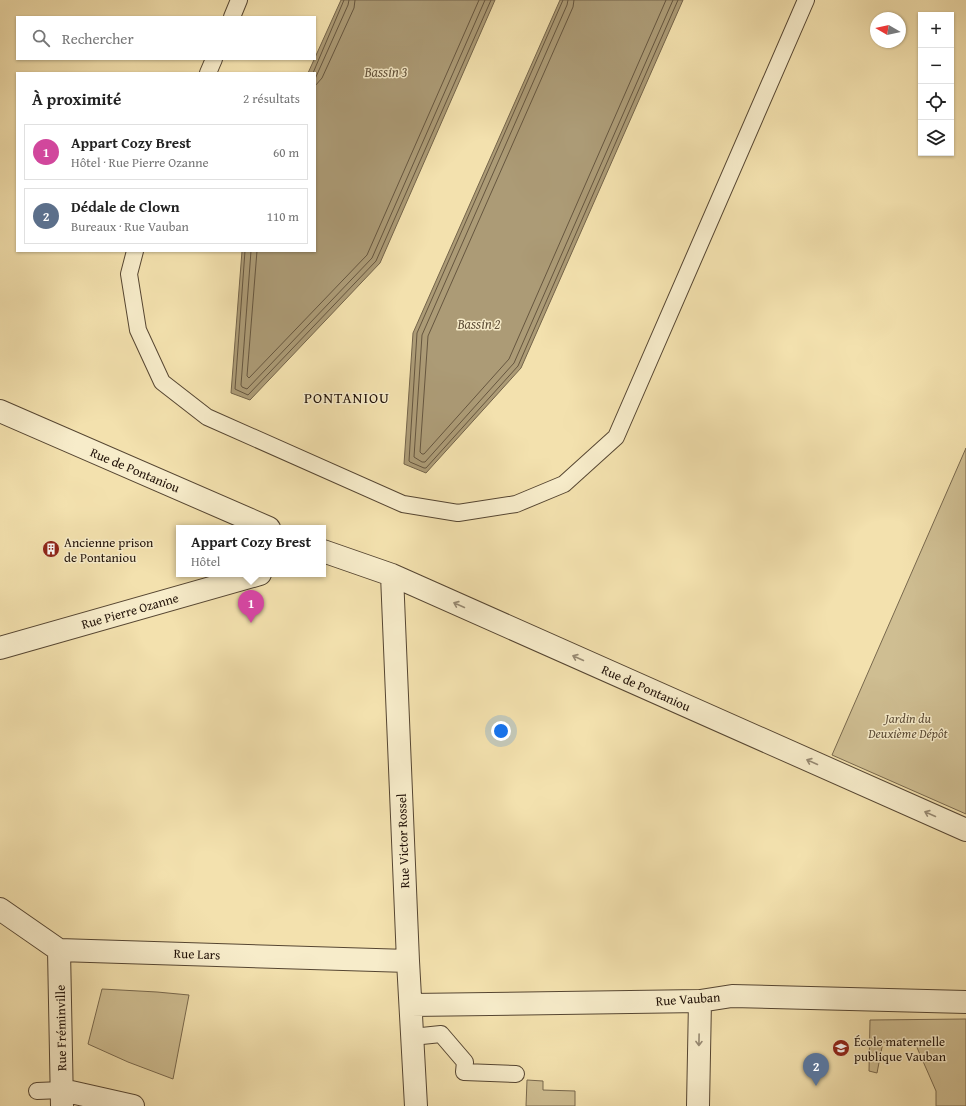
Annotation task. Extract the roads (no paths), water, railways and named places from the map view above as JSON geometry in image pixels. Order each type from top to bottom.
[{"type":"street","name":"Rue de Pontaniou","points":[[1,412],[262,525]]},
{"type":"street","name":"Rue de Pontaniou","points":[[326,554],[392,575],[966,830]]},
{"type":"street","name":"Rue Victor Rossel","points":[[392,575],[408,961],[416,1106]]},
{"type":"street","name":"Rue Pierre Ozanne","points":[[0,648],[249,577]]},
{"type":"street","points":[[0,908],[59,950]]},
{"type":"street","name":"Rue Lars","points":[[59,950],[408,961]]},
{"type":"street","name":"Rue Fréminville","points":[[59,950],[62,1098]]},
{"type":"street","name":"Rue Vauban","points":[[411,1005],[700,1001],[732,996],[966,1002]]},
{"type":"street","points":[[698,1106],[700,1001]]},
{"type":"street","points":[[62,1098],[133,1106]]},
{"type":"lane","points":[[232,16],[240,0]]},
{"type":"lane","points":[[135,252],[129,274],[138,330],[162,382],[207,417],[402,504],[458,513],[516,504],[564,484],[616,437],[806,0]]},
{"type":"lane","points":[[208,72],[214,60]]},
{"type":"lane","points":[[412,1037],[441,1034],[465,1062],[464,1072],[516,1074]]},
{"type":"lane","points":[[37,1091],[62,1098]]},
{"type":"water","name":"Bassin 3","points":[[341,0],[495,0],[380,263],[250,400],[231,393],[242,252],[316,252],[316,72],[308,72],[314,60],[316,60],[316,55]]},
{"type":"water","name":"Bassin 2","points":[[560,0],[683,0],[521,368],[426,473],[404,464],[413,333]]},
{"type":"place","name":"Ancienne prison de Pontaniou","points":[[51,549]]},
{"type":"place","name":"Appart Cozy Brest","points":[[251,623]]},
{"type":"place","name":"École maternelle publique Vauban","points":[[841,1048]]},
{"type":"place","name":"Dédale de Clown","points":[[816,1086]]},
{"type":"district","name":"PONTANIOU","points":[[347,397]]},
{"type":"park label","name":"Jardin du Deuxième Dépôt","points":[[908,726]]}]
